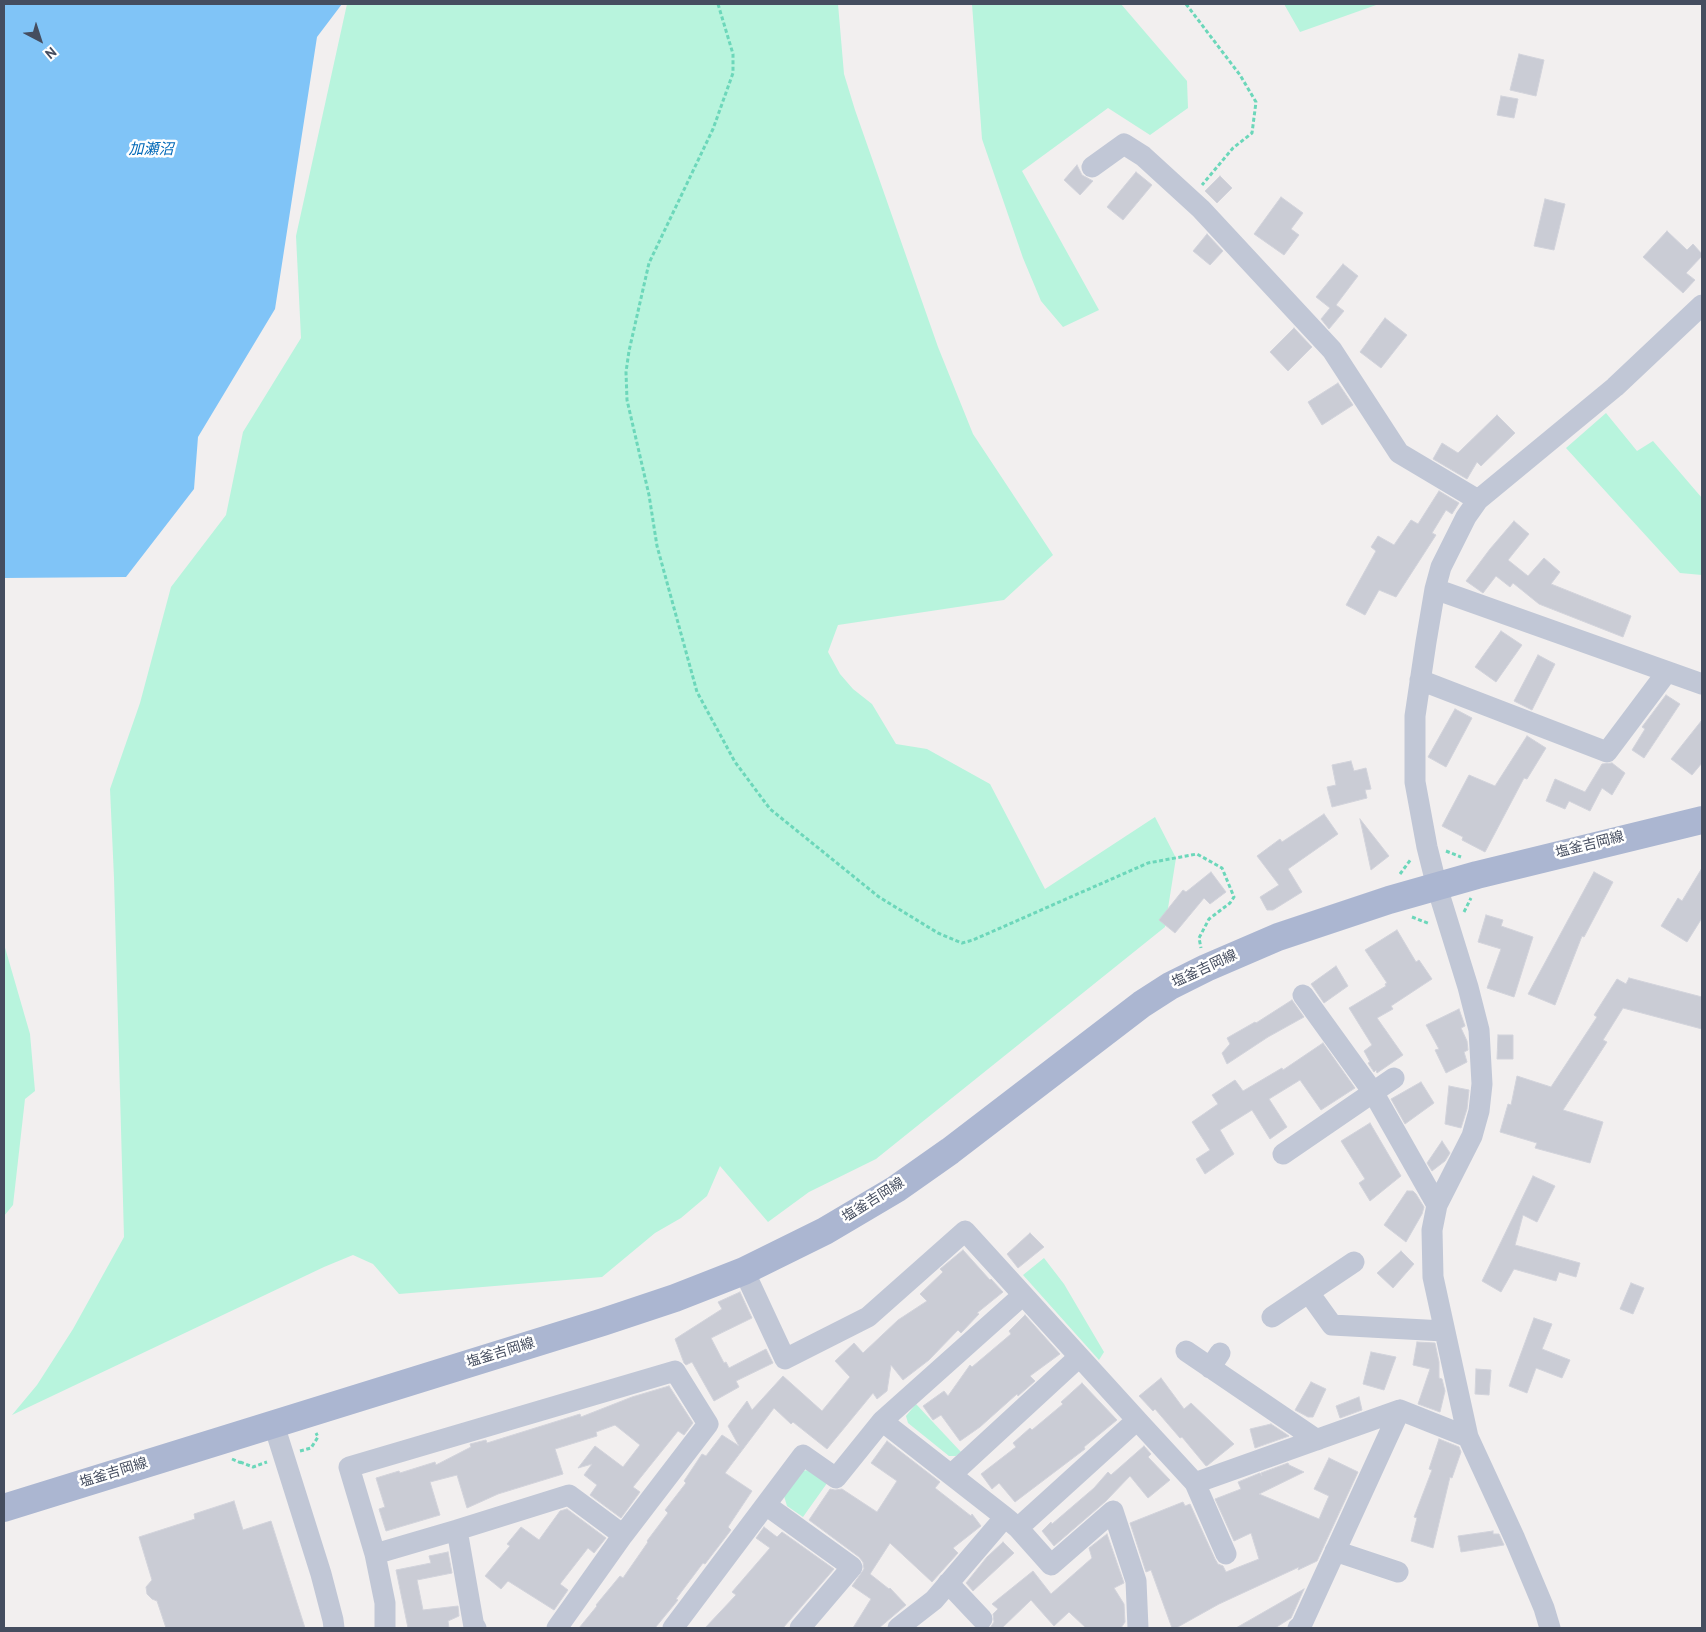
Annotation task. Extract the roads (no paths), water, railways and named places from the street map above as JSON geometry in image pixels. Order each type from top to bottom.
[{"type":"main road","name":"塩釜吉岡線","points":[[4,1508],[602,1322],[675,1298],[744,1271],[825,1231],[896,1189],[950,1151],[1115,1023],[1170,986],[1206,968],[1278,936],[1389,900],[1477,875],[1702,820]]},
{"type":"street","points":[[1092,168],[1124,144],[1143,156],[1206,214],[1332,350],[1399,453],[1478,500]]},
{"type":"street","points":[[1550,1628],[1544,1608],[1515,1539],[1468,1437],[1433,1277],[1432,1230],[1437,1205],[1472,1136],[1479,1111],[1482,1084],[1479,1030],[1427,848],[1415,782],[1415,716],[1436,589],[1442,567],[1466,517],[1478,500],[1615,387],[1702,305]]},
{"type":"street","points":[[1436,589],[1702,684]]},
{"type":"street","points":[[1420,680],[1607,752],[1667,672]]},
{"type":"street","points":[[1303,995],[1373,1092],[1437,1205]]},
{"type":"street","points":[[1283,1154],[1394,1078]]},
{"type":"street","points":[[744,1271],[785,1359],[868,1317],[965,1231],[1195,1483],[1226,1554]]},
{"type":"street","points":[[1272,1317],[1354,1262]]},
{"type":"street","points":[[1309,1292],[1332,1325],[1444,1331]]},
{"type":"street","points":[[673,1628],[803,1456],[836,1478],[882,1420],[1023,1295]]},
{"type":"street","points":[[1186,1352],[1215,1361],[1317,1440]]},
{"type":"street","points":[[952,1474],[1079,1357]]},
{"type":"street","points":[[385,1628],[385,1603],[375,1554],[349,1467],[675,1371],[708,1424],[623,1535],[557,1628]]},
{"type":"street","points":[[1195,1483],[1400,1410],[1468,1437]]},
{"type":"street","points":[[1298,1628],[1301,1626],[1400,1410]]},
{"type":"street","points":[[882,1420],[1011,1522],[1051,1565],[1113,1511],[1136,1581],[1138,1628]]},
{"type":"street","points":[[898,1628],[934,1600],[948,1583],[1011,1522],[1137,1420]]},
{"type":"street","points":[[274,1425],[321,1574],[334,1628]]},
{"type":"street","points":[[375,1554],[569,1495],[623,1535]]},
{"type":"street","points":[[766,1505],[852,1568],[800,1628]]},
{"type":"street","points":[[457,1530],[474,1627],[476,1628]]},
{"type":"street","points":[[1336,1551],[1398,1572]]},
{"type":"street","points":[[948,1583],[982,1619]]},
{"type":"water","name":"加瀬沼","points":[[4,4],[342,4],[317,37],[275,309],[198,437],[194,489],[126,577],[4,578]]}]
